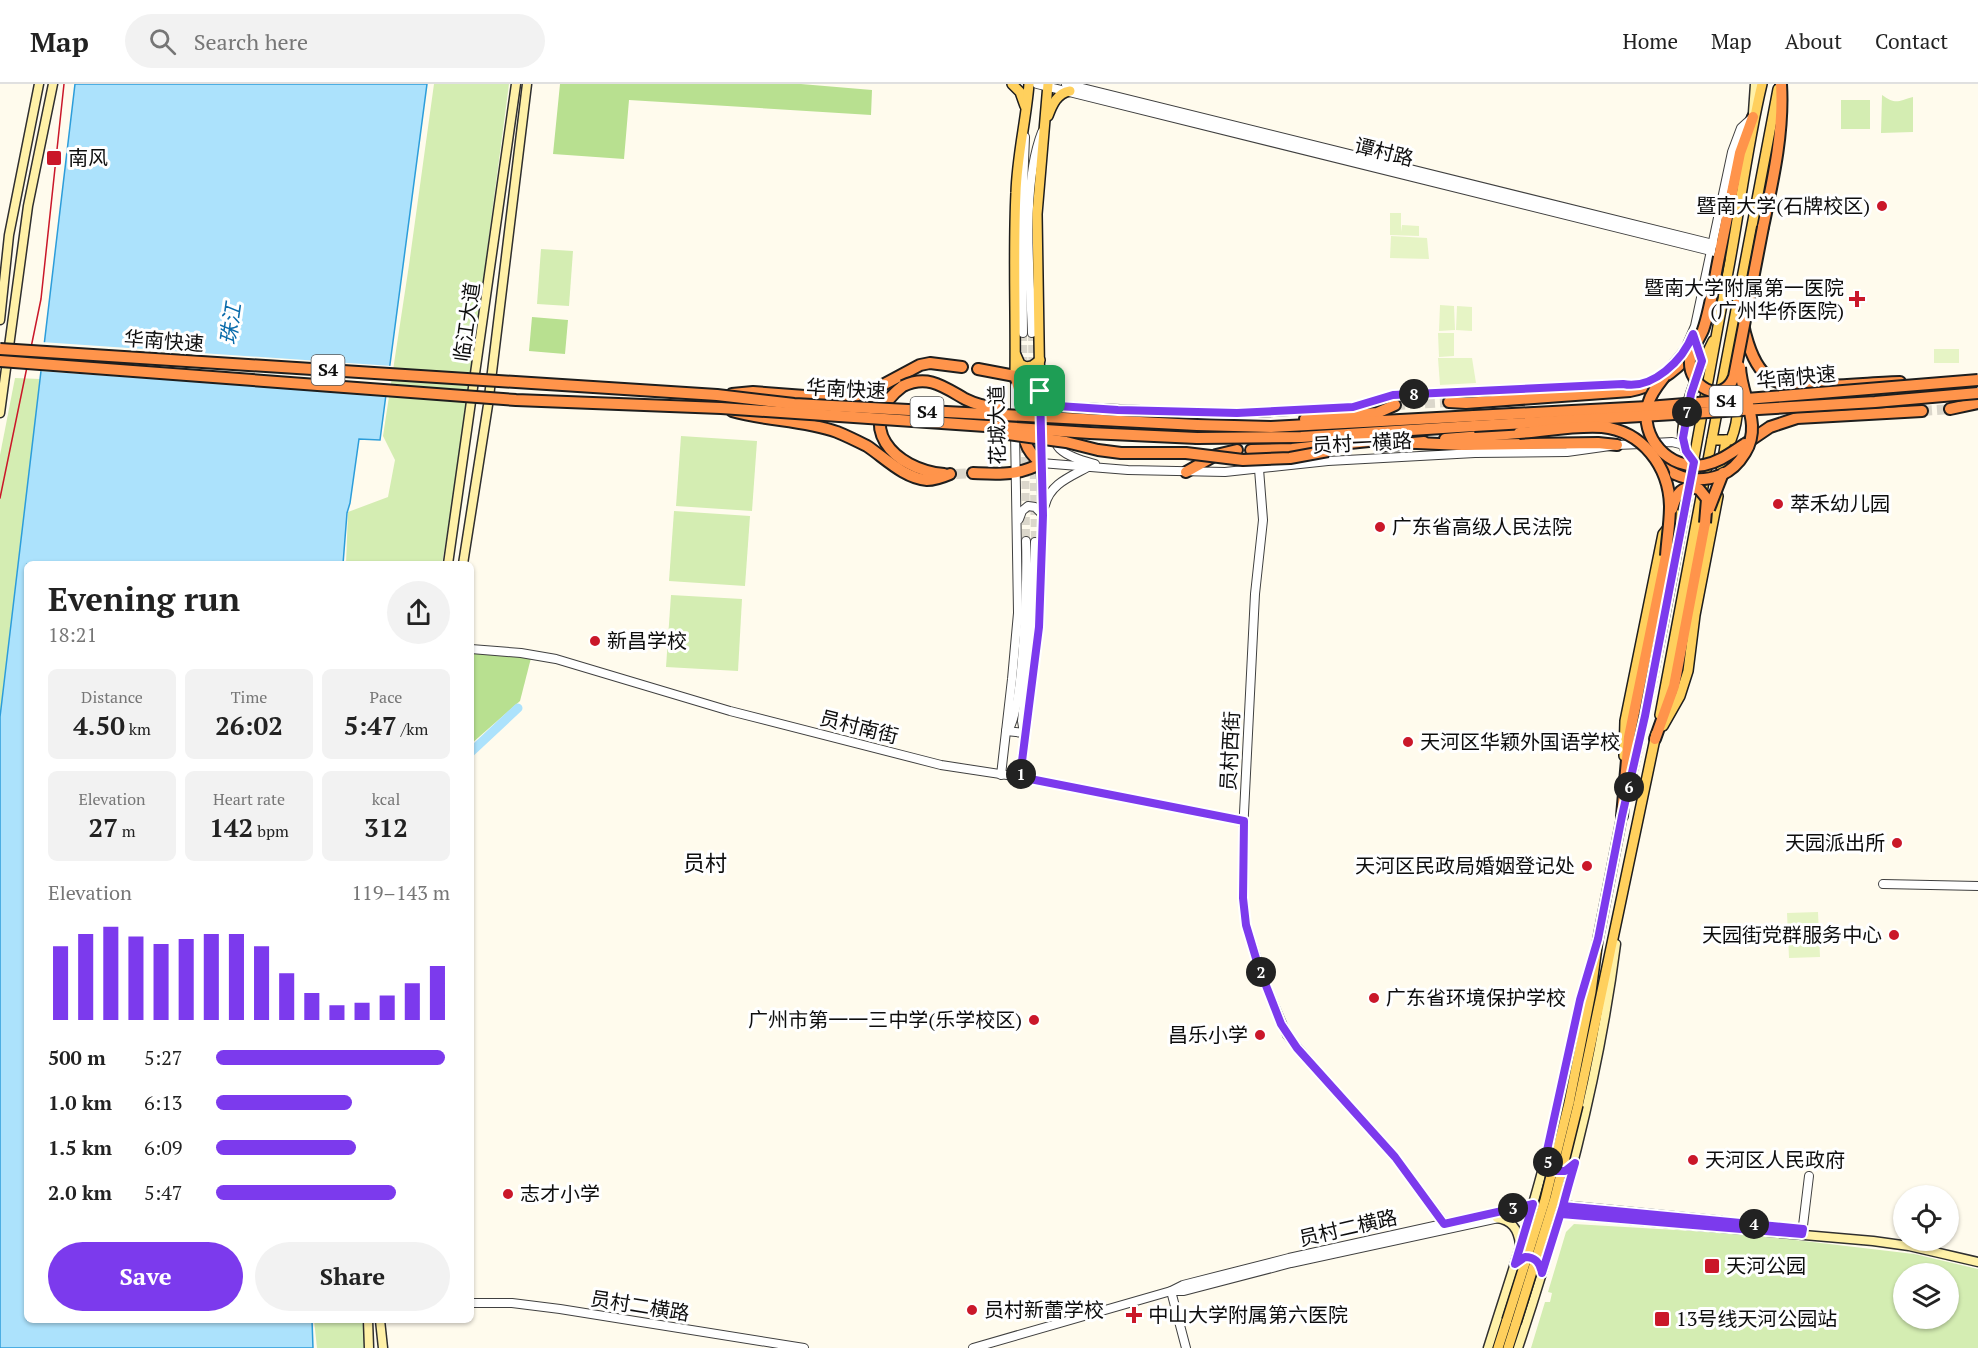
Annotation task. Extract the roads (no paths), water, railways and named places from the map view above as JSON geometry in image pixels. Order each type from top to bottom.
[{"type":"highway","points":[[1691,353],[1691,367],[1697,383],[1710,391],[1724,389],[1729,385],[1734,377],[1743,333],[1776,154],[1781,106],[1780,84]]},
{"type":"highway","points":[[1449,402],[1466,404],[1624,391],[1645,387],[1675,370],[1691,353],[1705,322],[1714,251],[1740,153],[1753,117]]},
{"type":"highway","points":[[1739,295],[1744,328],[1754,357],[1773,381],[1787,384],[1828,385],[1963,381]]},
{"type":"highway","points":[[940,423],[1066,441],[1098,450],[1121,453],[1186,453],[1254,460],[1520,433],[1607,428],[1636,438],[1672,473],[1693,480],[1708,479],[1732,469],[1743,457],[1750,444],[1753,426],[1741,379],[1743,333]]},
{"type":"highway","name":"华南快速","points":[[0,349],[717,395],[794,404],[1271,427],[1474,421],[1875,402],[1978,393]]},
{"type":"highway","name":"华南快速","points":[[0,361],[387,388],[495,398],[721,408],[1197,438],[1300,437],[1978,380]]},
{"type":"highway","points":[[717,395],[753,392],[818,397],[855,396],[879,387],[921,365],[938,363],[962,367]]},
{"type":"highway","points":[[973,473],[1016,474],[1030,470],[1041,463],[1026,448],[1021,396],[1015,376],[978,369]]},
{"type":"highway","points":[[1665,376],[1650,398],[1646,417],[1648,429],[1652,439],[1665,455],[1683,464],[1704,465],[1721,459],[1770,428],[1797,418],[1922,411]]},
{"type":"highway","points":[[721,408],[752,417],[817,426],[853,439],[911,476],[937,479],[953,474],[921,471],[902,461],[888,448],[881,430],[883,412],[888,399],[903,386],[917,381],[934,382],[972,402],[1057,418]]},
{"type":"highway","points":[[1950,409],[1978,403]]},
{"type":"highway","points":[[1197,425],[1258,424],[1377,413],[1395,405]]},
{"type":"highway","points":[[1251,450],[1292,449],[1430,434],[1474,421]]},
{"type":"highway","points":[[1417,443],[1462,445],[1598,443],[1617,445]]},
{"type":"highway","points":[[1655,740],[1674,686],[1706,523],[1720,478],[1745,444]]},
{"type":"highway","points":[[1185,472],[1216,455],[1237,450]]},
{"type":"highway","points":[[1653,455],[1663,476],[1670,502],[1666,556]]},
{"type":"highway","points":[[1622,816],[1632,726],[1666,556],[1672,510],[1680,491],[1692,487],[1704,493],[1707,502],[1706,523]]},
{"type":"main road","points":[[0,320],[10,229],[39,84]]},
{"type":"main road","points":[[0,408],[28,206],[53,84]]},
{"type":"main road","name":"临江大道","points":[[448,561],[516,84]]},
{"type":"main road","name":"临江大道","points":[[463,561],[488,405],[527,84]]},
{"type":"main road","points":[[1012,84],[1018,88],[1022,96],[1026,120]]},
{"type":"main road","name":"花城大道","points":[[1015,376],[1016,192],[1020,143],[1026,120],[1029,84]]},
{"type":"main road","points":[[1574,1104],[1598,939],[1622,816],[1645,716],[1744,189],[1755,84]]},
{"type":"main road","points":[[1753,117],[1762,84]]},
{"type":"main road","points":[[1508,1348],[1512,1321],[1574,1104],[1619,918],[1780,84]]},
{"type":"main road","name":"花城大道","points":[[1041,463],[1037,214],[1048,85]]},
{"type":"main road","points":[[1044,127],[1055,100],[1069,86]]},
{"type":"main road","points":[[1693,334],[1702,361]]},
{"type":"main road","points":[[1694,462],[1684,445],[1684,430],[1691,394],[1702,361],[1717,334]]},
{"type":"main road","points":[[1015,353],[1020,364],[1026,367],[1040,360]]},
{"type":"main road","points":[[1655,740],[1683,688],[1692,653],[1695,615],[1716,504],[1729,440],[1737,421],[1738,403],[1727,358]]},
{"type":"main road","points":[[1712,440],[1729,440]]},
{"type":"main road","points":[[1626,772],[1624,731],[1663,534],[1685,506]]},
{"type":"main road","points":[[1518,1348],[1575,1163],[1605,1023],[1619,918]]},
{"type":"main road","points":[[1488,1348],[1532,1208],[1578,1009],[1598,939]]},
{"type":"main road","points":[[1546,1155],[1549,1165],[1556,1171],[1565,1171],[1575,1163]]},
{"type":"main road","points":[[1532,1208],[1893,1238]]},
{"type":"main road","points":[[1497,1218],[1507,1220],[1514,1226],[1520,1247]]},
{"type":"main road","points":[[1803,1231],[1899,1244],[1978,1262]]},
{"type":"main road","points":[[1954,1251],[1978,1257]]},
{"type":"main road","points":[[1515,1264],[1525,1257],[1533,1258],[1539,1263],[1542,1273]]},
{"type":"main road","points":[[1498,1348],[1512,1321]]},
{"type":"main road","points":[[368,1323],[369,1348]]},
{"type":"main road","points":[[380,1323],[383,1348]]},
{"type":"street","name":"谭村路","points":[[1037,84],[1069,86],[1714,251]]},
{"type":"street","name":"花城大道","points":[[1023,333],[1022,212],[1026,120]]},
{"type":"street","name":"花城大道","points":[[1032,333],[1029,253],[1032,182],[1036,148],[1044,127]]},
{"type":"street","points":[[1040,391],[1047,400],[1058,406],[1182,412],[1260,412],[1353,407],[1393,395],[1623,384],[1633,386],[1654,377],[1675,363],[1693,334],[1714,251]]},
{"type":"street","name":"花城大道","points":[[1001,775],[1018,613],[1015,376]]},
{"type":"street","points":[[1079,408],[1067,413],[1059,423],[1056,432],[1057,445],[1066,453],[1109,468]]},
{"type":"street","name":"员村一横路","points":[[1041,463],[1185,472],[1259,469],[1328,461],[1475,453],[1567,452],[1617,445],[1670,442],[1684,445]]},
{"type":"street","name":"花城大道","points":[[1020,777],[1039,627],[1043,515],[1041,463]]},
{"type":"street","points":[[1043,515],[1049,492],[1053,487],[1089,466]]},
{"type":"street","name":"员村西街","points":[[1259,469],[1263,519],[1255,594],[1244,821],[1243,898],[1246,925],[1258,965],[1281,1024],[1297,1048],[1395,1157],[1444,1224]]},
{"type":"street","points":[[1018,521],[1022,511],[1028,506],[1035,507],[1043,515]]},
{"type":"street","name":"花城大道","points":[[1006,731],[1010,729],[1013,722],[1020,673],[1031,542],[1032,620],[1022,721],[1024,733]]},
{"type":"street","name":"员村南街","points":[[474,649],[521,653],[556,659],[730,711],[941,765],[1020,777],[1244,821]]},
{"type":"street","points":[[1006,731],[1024,733]]},
{"type":"street","points":[[1882,884],[1978,886]]},
{"type":"street","points":[[1803,1231],[1809,1176]]},
{"type":"street","name":"员村二横路","points":[[973,1348],[1171,1291],[1183,1285],[1289,1258],[1444,1224],[1532,1208]]},
{"type":"street","name":"员村二横路","points":[[1171,1291],[1184,1291],[1291,1263],[1497,1218],[1532,1208]]},
{"type":"street","points":[[1171,1291],[1186,1348]]},
{"type":"street","name":"员村二横路","points":[[474,1303],[506,1302],[560,1309],[804,1348]]},
{"type":"water","name":"珠江","points":[[75,84],[427,84],[380,440],[359,439],[347,513],[343,561],[24,561],[24,1323],[312,1323],[313,1348],[0,1348],[0,717]]},
{"type":"waterway","points":[[474,749],[518,708]]},
{"type":"tunnel","points":[[1023,333],[1024,391]]},
{"type":"tunnel","points":[[1032,333],[1033,402]]},
{"type":"tunnel","points":[[1395,405],[1449,402],[1462,397],[1553,390]]},
{"type":"tunnel","points":[[1922,411],[1950,409]]},
{"type":"tunnel","points":[[1033,435],[1035,542]]},
{"type":"tunnel","points":[[1025,445],[1026,541]]},
{"type":"tunnel","points":[[956,474],[973,473]]},
{"type":"tram line","points":[[0,498],[41,299],[64,84]]},
{"type":"place","name":"南风","points":[[54,158]]},
{"type":"place","name":"暨南大学(石牌校区)","points":[[1882,206]]},
{"type":"place","name":"暨南大学附属第一医院 (广州华侨医院)","points":[[1857,299]]},
{"type":"place","name":"萃禾幼儿园","points":[[1778,504]]},
{"type":"place","name":"广东省高级人民法院","points":[[1380,527]]},
{"type":"place","name":"新昌学校","points":[[595,641]]},
{"type":"place","name":"天河区华颖外国语学校","points":[[1408,742]]},
{"type":"place","name":"天园派出所","points":[[1897,843]]},
{"type":"place","name":"天河区民政局婚姻登记处","points":[[1587,866]]},
{"type":"place","name":"天园街党群服务中心","points":[[1894,935]]},
{"type":"place","name":"广东省环境保护学校","points":[[1374,998]]},
{"type":"place","name":"广州市第一一三中学(乐学校区)","points":[[1034,1020]]},
{"type":"place","name":"昌乐小学","points":[[1260,1035]]},
{"type":"place","name":"天河区人民政府","points":[[1693,1160]]},
{"type":"place","name":"志才小学","points":[[508,1194]]},
{"type":"place","name":"天河公园","points":[[1712,1266]]},
{"type":"place","name":"员村新蕾学校","points":[[972,1310]]},
{"type":"place","name":"中山大学附属第六医院","points":[[1134,1315]]},
{"type":"place","name":"13号线天河公园站","points":[[1662,1319]]},
{"type":"district","name":"员村","points":[[705,863]]}]
